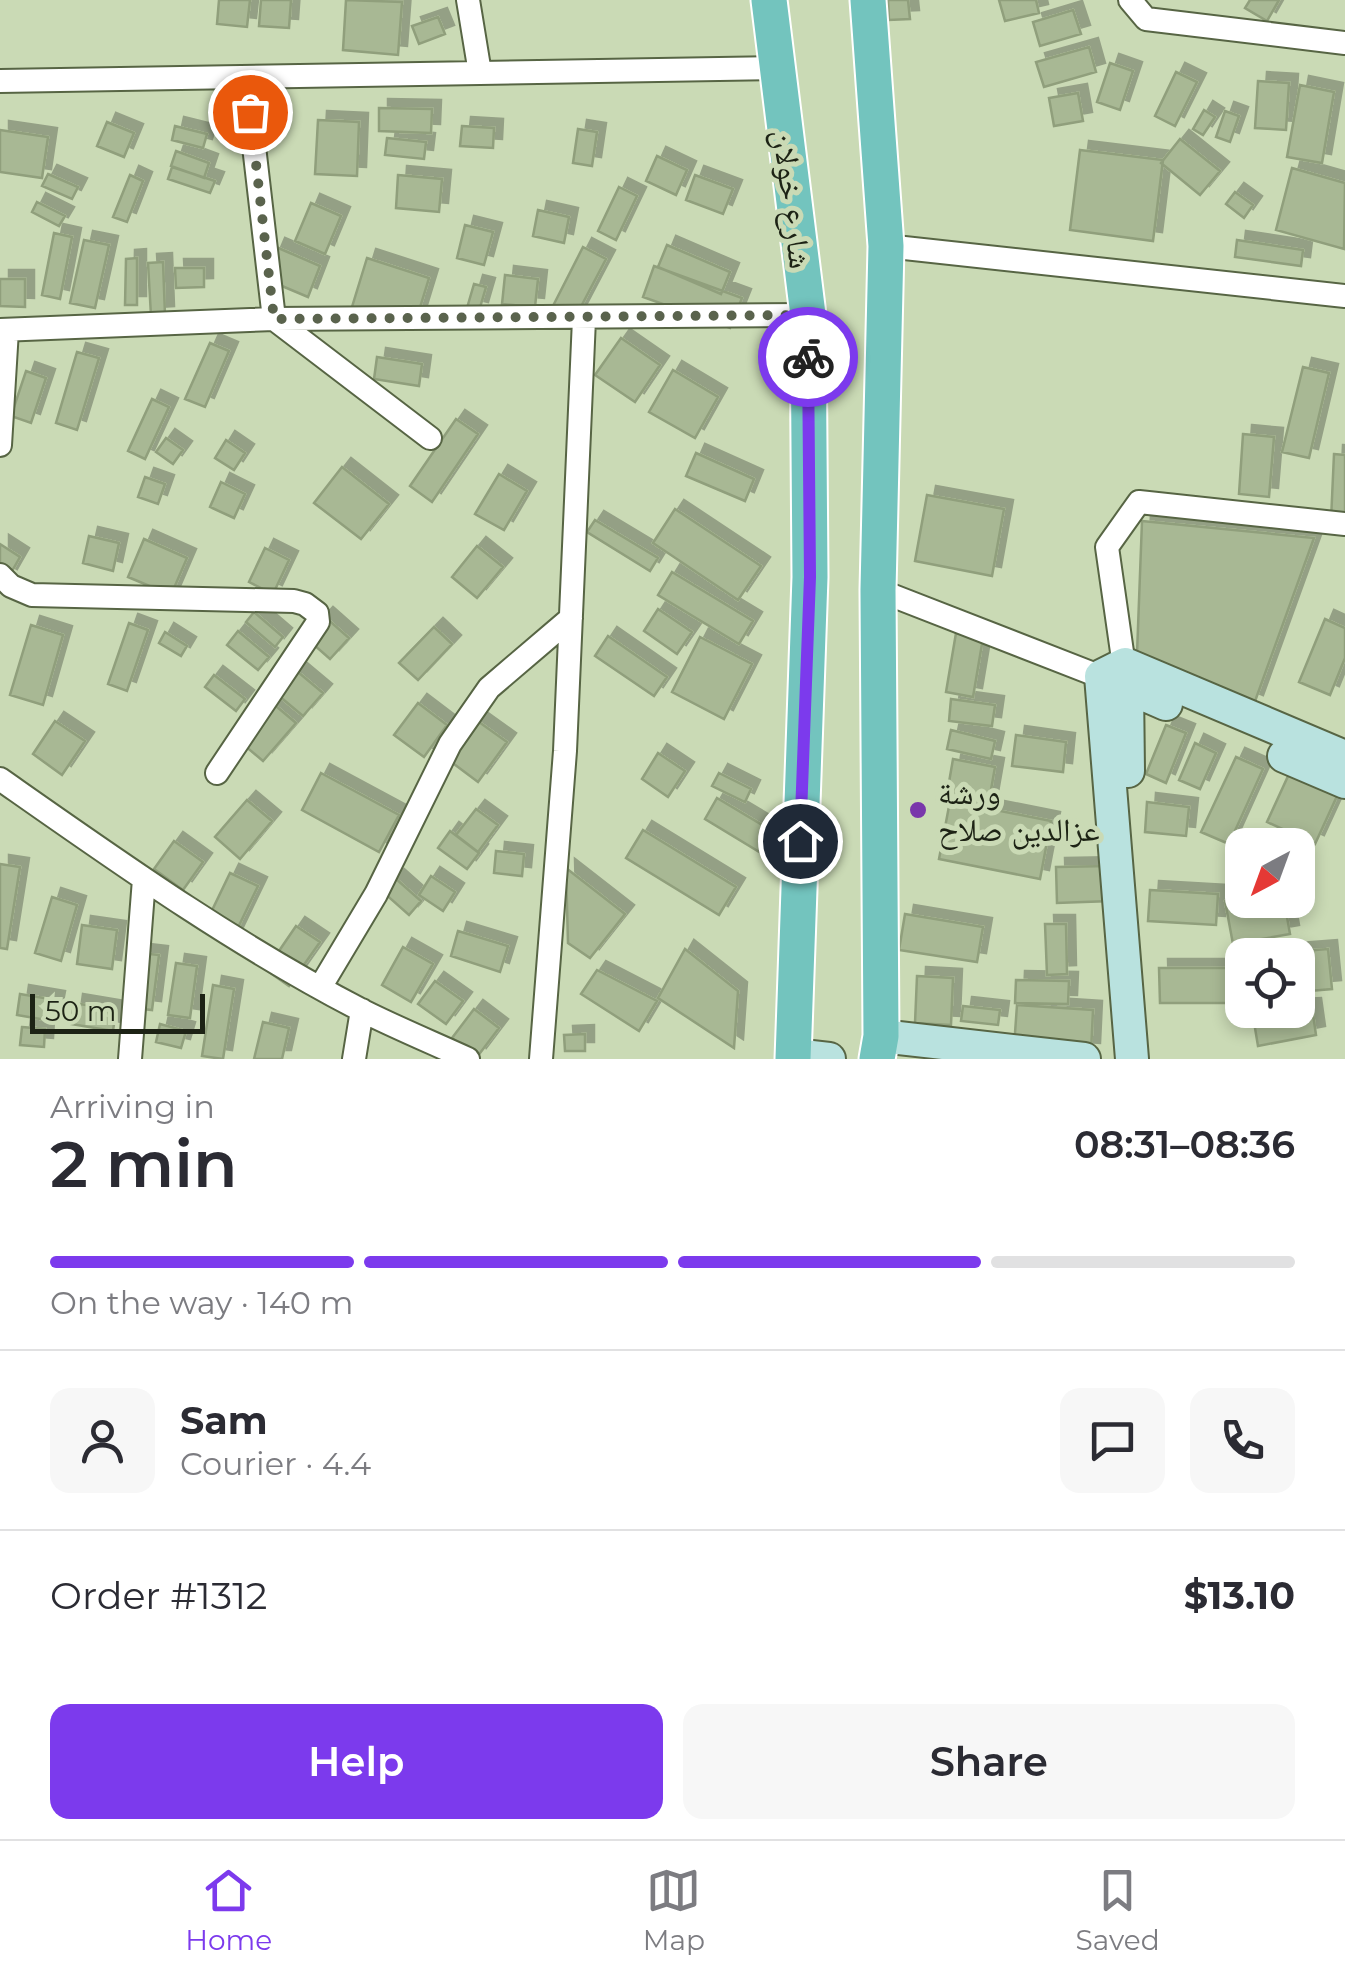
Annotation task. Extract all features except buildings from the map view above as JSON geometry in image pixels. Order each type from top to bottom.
[{"type":"main road","name":"شارع خولان","points":[[768,0],[808,315],[810,577],[794,1057]]},
{"type":"main road","points":[[868,0],[886,246],[878,590],[879,1047]]},
{"type":"street","points":[[468,0],[480,73]]},
{"type":"street","points":[[1130,0],[1146,19],[1345,43]]},
{"type":"street","points":[[0,82],[776,68]]},
{"type":"street","points":[[246,77],[274,319],[430,438]]},
{"type":"street","points":[[886,246],[1345,296]]},
{"type":"street","points":[[0,445],[4,330],[274,319],[808,315]]},
{"type":"street","points":[[541,1059],[565,751],[584,318]]},
{"type":"street","points":[[1152,1059],[1130,860],[1107,547],[1139,502],[1345,524]]},
{"type":"street","points":[[0,575],[11,586],[32,595],[294,601],[317,613],[318,622],[217,773]]},
{"type":"street","points":[[878,590],[1345,757]]},
{"type":"street","points":[[321,986],[376,894],[450,744],[488,688],[571,618]]},
{"type":"street","points":[[1118,676],[1345,782]]},
{"type":"street","points":[[1118,676],[1132,1059]]},
{"type":"street","points":[[0,779],[144,879],[321,986],[362,1010],[468,1059]]},
{"type":"street","points":[[130,1059],[144,879]]},
{"type":"street","points":[[354,1059],[362,1010]]},
{"type":"street","points":[[879,1047],[1084,1059]]},
{"type":"street","points":[[794,1057],[830,1059]]},
{"type":"way so far","points":[[250,112],[274,319],[808,315],[808,357]]},
{"type":"place","name":"ورشة عزالدين صلاح","points":[[918,810]]},
{"type":"route","points":[[800,841],[810,577],[808,357]]}]
